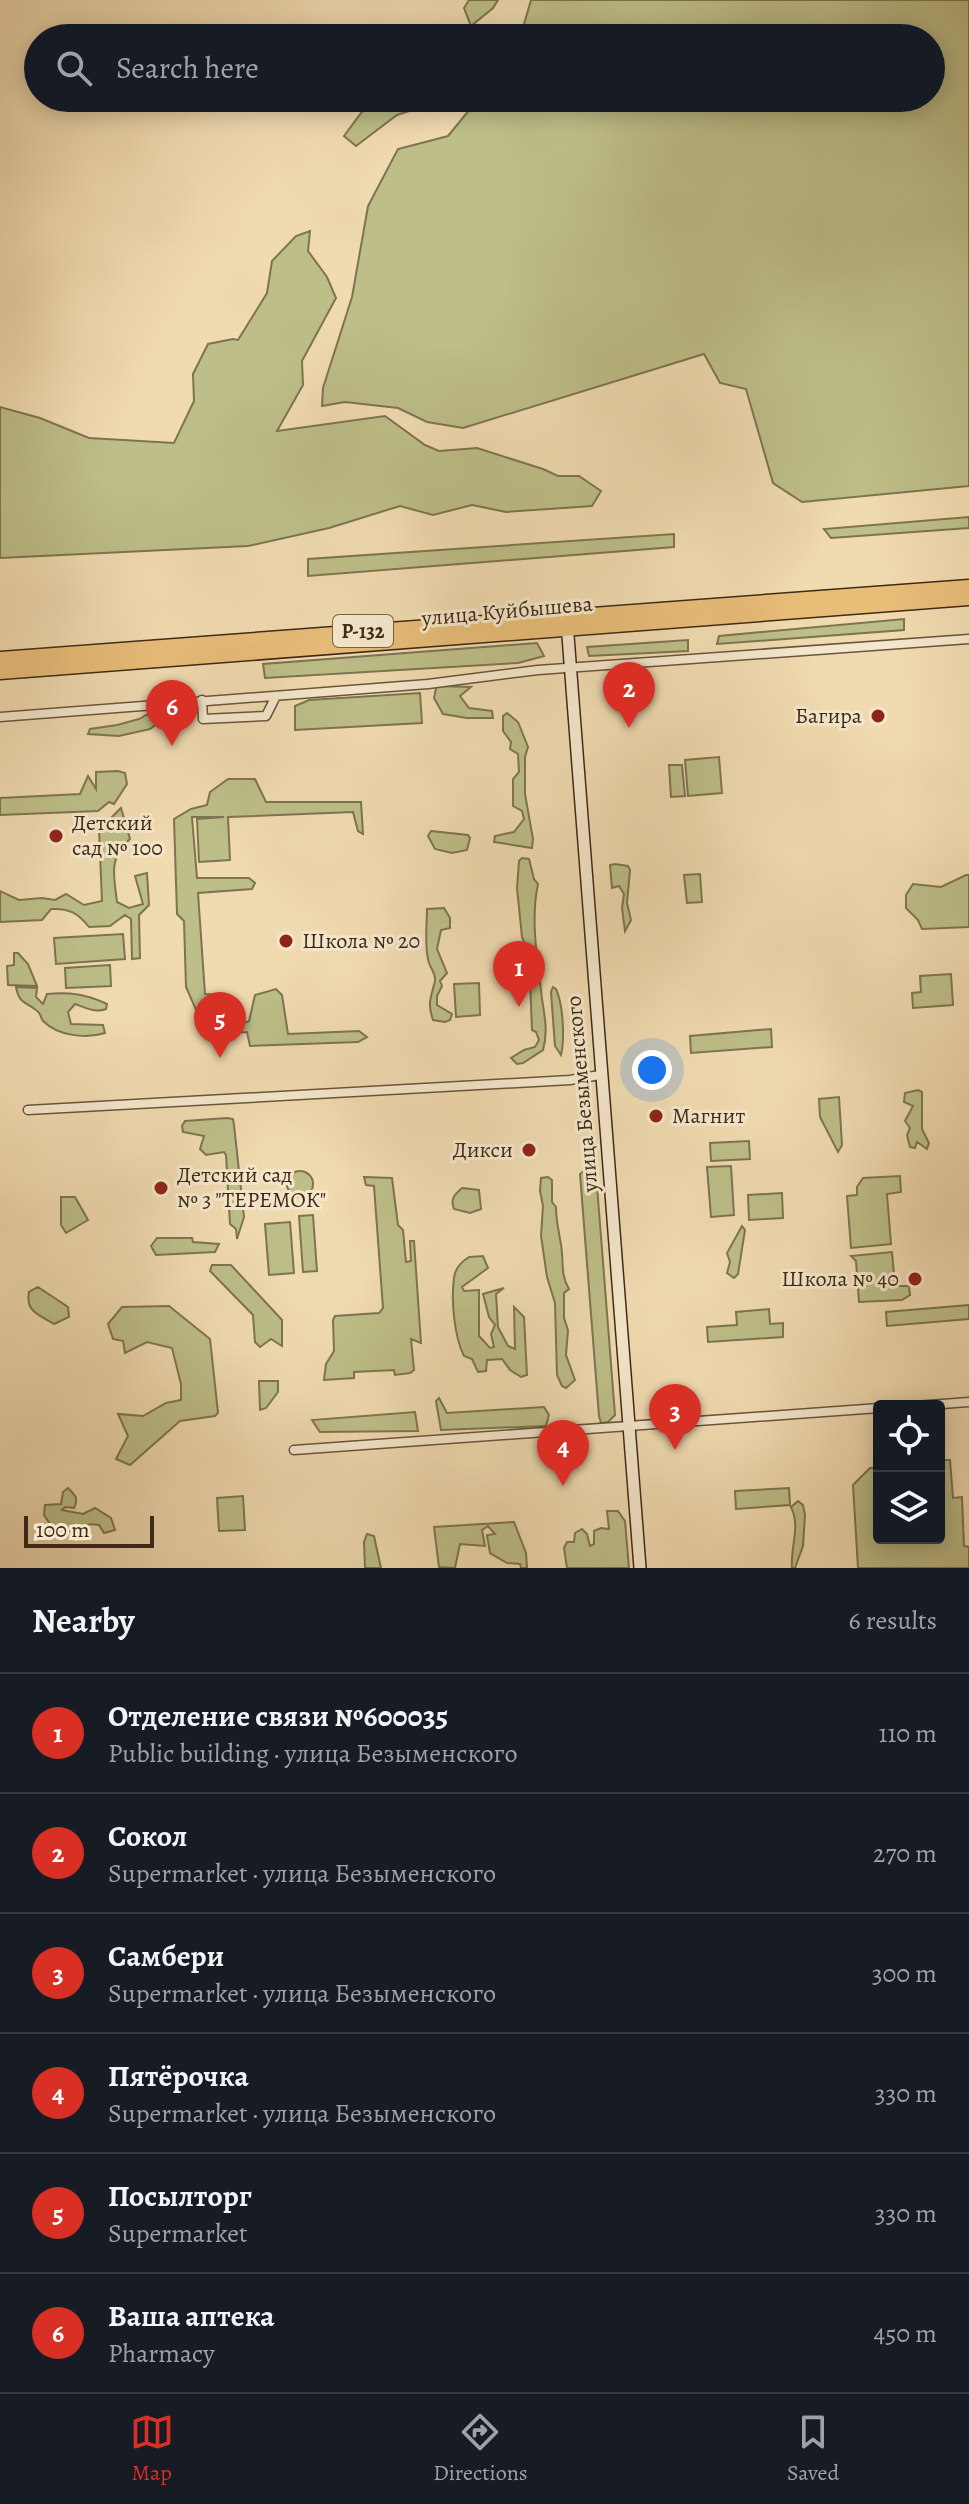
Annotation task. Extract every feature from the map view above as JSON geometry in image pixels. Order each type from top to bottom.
[{"type":"highway","name":"улица Куйбышева","points":[[0,672],[969,587]]},
{"type":"highway","name":"улица Куйбышева","points":[[0,659],[969,598]]},
{"type":"main road","name":"улица Безыменского","points":[[566,622],[640,1568]]},
{"type":"street","points":[[0,717],[276,696],[570,668],[969,639]]},
{"type":"street","points":[[202,700],[203,719],[266,716],[276,696]]},
{"type":"street","points":[[28,1110],[570,1080],[600,1075]]},
{"type":"street","points":[[945,1404],[969,1402]]},
{"type":"street","points":[[294,1450],[873,1408]]},
{"type":"green space","points":[[469,0],[498,0],[473,24],[470,24],[464,8]]},
{"type":"green space","points":[[531,0],[969,0],[969,486],[802,502],[773,483],[746,389],[720,383],[704,354],[463,428],[427,422],[398,408],[345,402],[322,406],[323,388],[352,297],[368,206],[398,149],[448,136],[468,112],[945,112],[945,24],[524,24]]},
{"type":"green space","points":[[362,112],[406,112],[397,115],[356,146],[344,136]]},
{"type":"green space","points":[[310,231],[308,251],[327,277],[336,298],[302,361],[303,385],[277,431],[385,416],[425,445],[439,451],[477,448],[558,476],[579,476],[601,491],[592,506],[506,512],[472,505],[433,515],[400,506],[329,528],[248,546],[0,558],[0,407],[40,418],[89,438],[174,443],[194,401],[193,374],[208,344],[238,340],[267,293],[272,261],[296,236]]},
{"type":"green space","points":[[969,517],[969,528],[831,538],[824,529]]},
{"type":"green space","points":[[674,534],[674,547],[308,576],[308,559]]},
{"type":"green space","points":[[904,619],[904,630],[717,644],[719,636]]},
{"type":"green space","points":[[688,640],[688,651],[589,656],[587,647]]},
{"type":"green space","points":[[537,643],[544,656],[518,663],[265,678],[263,664]]},
{"type":"green space","points":[[439,686],[471,687],[460,696],[469,708],[492,711],[493,718],[443,714],[434,698]]},
{"type":"green space","points":[[420,693],[422,723],[295,730],[295,706],[309,700]]},
{"type":"green space","points":[[184,706],[192,709],[194,716],[166,717],[150,729],[119,736],[88,734],[90,729],[117,725]]},
{"type":"green space","points":[[507,713],[518,722],[528,747],[525,794],[532,848],[494,842],[495,836],[514,832],[524,819],[522,811],[513,806],[513,779],[519,772],[518,754],[510,749],[511,742],[503,731],[503,716]]},
{"type":"green space","points":[[719,757],[722,793],[688,796],[685,760]]},
{"type":"green space","points":[[669,765],[682,765],[685,796],[671,797]]},
{"type":"green space","points":[[96,772],[125,773],[127,784],[114,804],[109,802],[98,811],[0,815],[0,798],[80,794],[88,776],[96,789]]},
{"type":"green space","points":[[228,779],[255,779],[266,802],[361,802],[363,834],[358,831],[353,812],[228,817],[230,860],[199,862],[197,819],[224,817],[192,817],[197,878],[249,878],[255,883],[252,889],[198,893],[205,994],[226,995],[235,1027],[249,1021],[255,995],[276,989],[282,995],[288,1034],[359,1031],[367,1037],[358,1042],[250,1046],[247,1032],[207,1035],[186,987],[184,921],[177,914],[174,819],[191,809],[207,805],[210,792]]},
{"type":"green space","points":[[121,808],[130,839],[115,860],[117,902],[129,908],[143,904],[135,876],[147,873],[149,905],[139,915],[140,958],[132,959],[131,919],[125,915],[110,926],[89,927],[73,912],[57,909],[51,909],[42,920],[0,922],[0,891],[19,900],[55,900],[66,894],[84,905],[102,901],[99,830]]},
{"type":"green space","points":[[431,831],[468,835],[467,850],[452,853],[435,849],[428,836]]},
{"type":"green space","points":[[529,859],[538,884],[535,927],[546,1031],[543,1050],[517,1064],[511,1058],[535,1047],[539,1040],[532,1030],[529,956],[522,937],[517,888],[519,861]]},
{"type":"green space","points":[[610,865],[628,866],[630,870],[627,903],[631,920],[625,931],[624,894],[619,886],[612,888]]},
{"type":"green space","points":[[700,874],[702,902],[687,903],[684,875]]},
{"type":"green space","points":[[969,875],[969,927],[922,929],[906,908],[906,895],[913,884],[941,887]]},
{"type":"green space","points":[[444,908],[450,918],[450,928],[441,930],[437,949],[447,973],[440,981],[442,986],[437,1005],[452,1014],[450,1020],[445,1022],[433,1020],[431,1014],[430,1000],[435,978],[426,944],[427,909]]},
{"type":"green space","points":[[123,934],[125,959],[56,964],[54,938]]},
{"type":"green space","points":[[14,953],[18,953],[28,964],[37,986],[8,985],[7,966],[14,965]]},
{"type":"green space","points":[[110,965],[111,986],[66,988],[65,968]]},
{"type":"green space","points":[[951,974],[953,1005],[913,1008],[912,993],[921,992],[920,976]]},
{"type":"green space","points":[[479,983],[480,1015],[456,1017],[454,984]]},
{"type":"green space","points":[[16,987],[37,988],[36,997],[43,1004],[47,994],[63,993],[85,996],[107,1004],[106,1009],[90,1010],[75,1004],[68,1012],[71,1024],[103,1025],[105,1033],[81,1036],[56,1030],[43,1021],[38,1011],[20,999]]},
{"type":"green space","points":[[553,987],[562,1012],[561,1055],[555,1046]]},
{"type":"green space","points":[[771,1029],[772,1047],[691,1053],[690,1036]]},
{"type":"green space","points":[[922,1092],[922,1129],[929,1143],[927,1149],[917,1142],[915,1148],[910,1147],[907,1135],[910,1128],[905,1121],[913,1106],[904,1102],[905,1093]]},
{"type":"green space","points":[[839,1097],[842,1145],[838,1152],[820,1117],[819,1099]]},
{"type":"green space","points":[[233,1119],[244,1217],[237,1239],[236,1229],[230,1224],[226,1155],[224,1152],[206,1155],[200,1149],[204,1136],[183,1132],[182,1126],[185,1121]]},
{"type":"green space","points":[[749,1141],[750,1159],[711,1161],[710,1143]]},
{"type":"green space","points":[[731,1166],[734,1215],[711,1217],[707,1167]]},
{"type":"green space","points":[[300,1171],[309,1175],[313,1184],[309,1193],[300,1197],[291,1193],[287,1184],[291,1175]]},
{"type":"green space","points":[[584,1171],[596,1173],[615,1415],[608,1422],[601,1423],[580,1174]]},
{"type":"green space","points":[[900,1176],[901,1192],[887,1194],[891,1244],[851,1248],[847,1196],[857,1195],[857,1187],[863,1178]]},
{"type":"green space","points":[[364,1177],[392,1178],[406,1262],[411,1261],[410,1241],[414,1241],[421,1343],[411,1339],[414,1370],[410,1373],[395,1375],[394,1370],[354,1372],[354,1378],[324,1380],[326,1364],[334,1351],[335,1316],[379,1313],[383,1308],[374,1186],[366,1185]]},
{"type":"green space","points":[[541,1178],[552,1180],[552,1202],[556,1207],[563,1273],[569,1289],[564,1293],[564,1318],[568,1330],[566,1355],[575,1380],[566,1388],[557,1375],[555,1303],[547,1277],[541,1236]]},
{"type":"green space","points":[[462,1188],[479,1190],[481,1209],[470,1213],[454,1209],[452,1202]]},
{"type":"green space","points":[[782,1193],[783,1218],[749,1220],[748,1195]]},
{"type":"green space","points":[[61,1197],[75,1197],[88,1220],[66,1233],[61,1225]]},
{"type":"green space","points":[[313,1215],[317,1271],[303,1272],[299,1216]]},
{"type":"green space","points":[[290,1222],[294,1273],[269,1275],[265,1224]]},
{"type":"green space","points":[[742,1226],[745,1230],[738,1274],[734,1278],[727,1273],[730,1262],[727,1253]]},
{"type":"green space","points":[[157,1238],[192,1238],[193,1242],[219,1244],[215,1252],[156,1255],[151,1246]]},
{"type":"green space","points":[[892,1252],[895,1286],[909,1286],[910,1295],[902,1300],[859,1302],[856,1261],[851,1256]]},
{"type":"green space","points":[[483,1256],[488,1268],[462,1287],[464,1291],[479,1290],[479,1336],[490,1348],[494,1347],[491,1334],[495,1325],[489,1317],[483,1294],[504,1288],[496,1294],[498,1327],[508,1346],[515,1349],[514,1307],[524,1317],[527,1375],[521,1377],[510,1370],[502,1359],[487,1360],[486,1371],[478,1372],[472,1359],[464,1356],[456,1328],[453,1287],[457,1268],[469,1257]]},
{"type":"green space","points":[[212,1265],[231,1265],[282,1320],[282,1346],[271,1339],[260,1347],[255,1342],[253,1315],[210,1271]]},
{"type":"green space","points":[[38,1287],[68,1307],[69,1317],[54,1324],[34,1312],[28,1298],[29,1292]]},
{"type":"green space","points":[[969,1305],[969,1319],[887,1326],[886,1312]]},
{"type":"green space","points":[[169,1306],[210,1339],[218,1413],[180,1421],[130,1465],[116,1459],[128,1436],[118,1414],[143,1416],[166,1403],[181,1400],[181,1384],[172,1348],[147,1342],[125,1353],[123,1341],[113,1339],[108,1324],[122,1307]]},
{"type":"green space","points":[[769,1309],[770,1324],[783,1323],[783,1337],[708,1342],[707,1327],[737,1325],[736,1312]]},
{"type":"green space","points":[[259,1381],[278,1381],[278,1392],[266,1408],[260,1410]]},
{"type":"green space","points":[[439,1398],[447,1413],[544,1407],[549,1415],[546,1426],[441,1430],[436,1401]]},
{"type":"green space","points":[[415,1412],[418,1431],[320,1432],[312,1420]]},
{"type":"green space","points":[[945,1460],[950,1460],[953,1498],[962,1497],[964,1546],[969,1547],[969,1568],[858,1568],[853,1485],[873,1468],[873,1544],[945,1544]]},
{"type":"green space","points":[[68,1488],[76,1497],[76,1502],[74,1508],[65,1507],[62,1510],[83,1514],[95,1508],[111,1518],[115,1530],[104,1533],[99,1525],[92,1524],[78,1532],[52,1527],[44,1515],[45,1505],[61,1504],[63,1492]]},
{"type":"green space","points":[[789,1488],[790,1505],[736,1509],[735,1491]]},
{"type":"green space","points":[[243,1496],[245,1530],[219,1531],[217,1498]]},
{"type":"green space","points":[[798,1501],[803,1505],[805,1515],[803,1546],[795,1568],[792,1568],[795,1522],[791,1507]]},
{"type":"green space","points":[[607,1511],[618,1511],[625,1521],[629,1568],[567,1568],[564,1548],[567,1542],[574,1542],[575,1533],[582,1529],[590,1546],[594,1544],[594,1531],[609,1529]]},
{"type":"green space","points":[[514,1522],[526,1553],[527,1568],[507,1563],[490,1553],[487,1535],[495,1534],[488,1526],[482,1530],[485,1546],[460,1544],[455,1568],[439,1567],[434,1527]]},
{"type":"green space","points":[[367,1534],[374,1536],[381,1568],[365,1568],[364,1542]]},
{"type":"place","name":"Багира","points":[[878,716]]},
{"type":"place","name":"Сокол","points":[[629,728]]},
{"type":"place","name":"Ваша аптека","points":[[172,746]]},
{"type":"place","name":"Детский сад № 100","points":[[56,836]]},
{"type":"place","name":"Школа № 20","points":[[286,941]]},
{"type":"place","name":"Отделение связи №600035","points":[[519,1007]]},
{"type":"place","name":"Посылторг","points":[[220,1058]]},
{"type":"place","name":"Магнит","points":[[656,1116]]},
{"type":"place","name":"Дикси","points":[[529,1150]]},
{"type":"place","name":"Детский сад № 3 \"ТЕРЕМОК\"","points":[[161,1188]]},
{"type":"place","name":"Школа № 40","points":[[915,1279]]},
{"type":"place","name":"Самбери","points":[[675,1450]]},
{"type":"place","name":"Пятёрочка","points":[[563,1486]]}]
